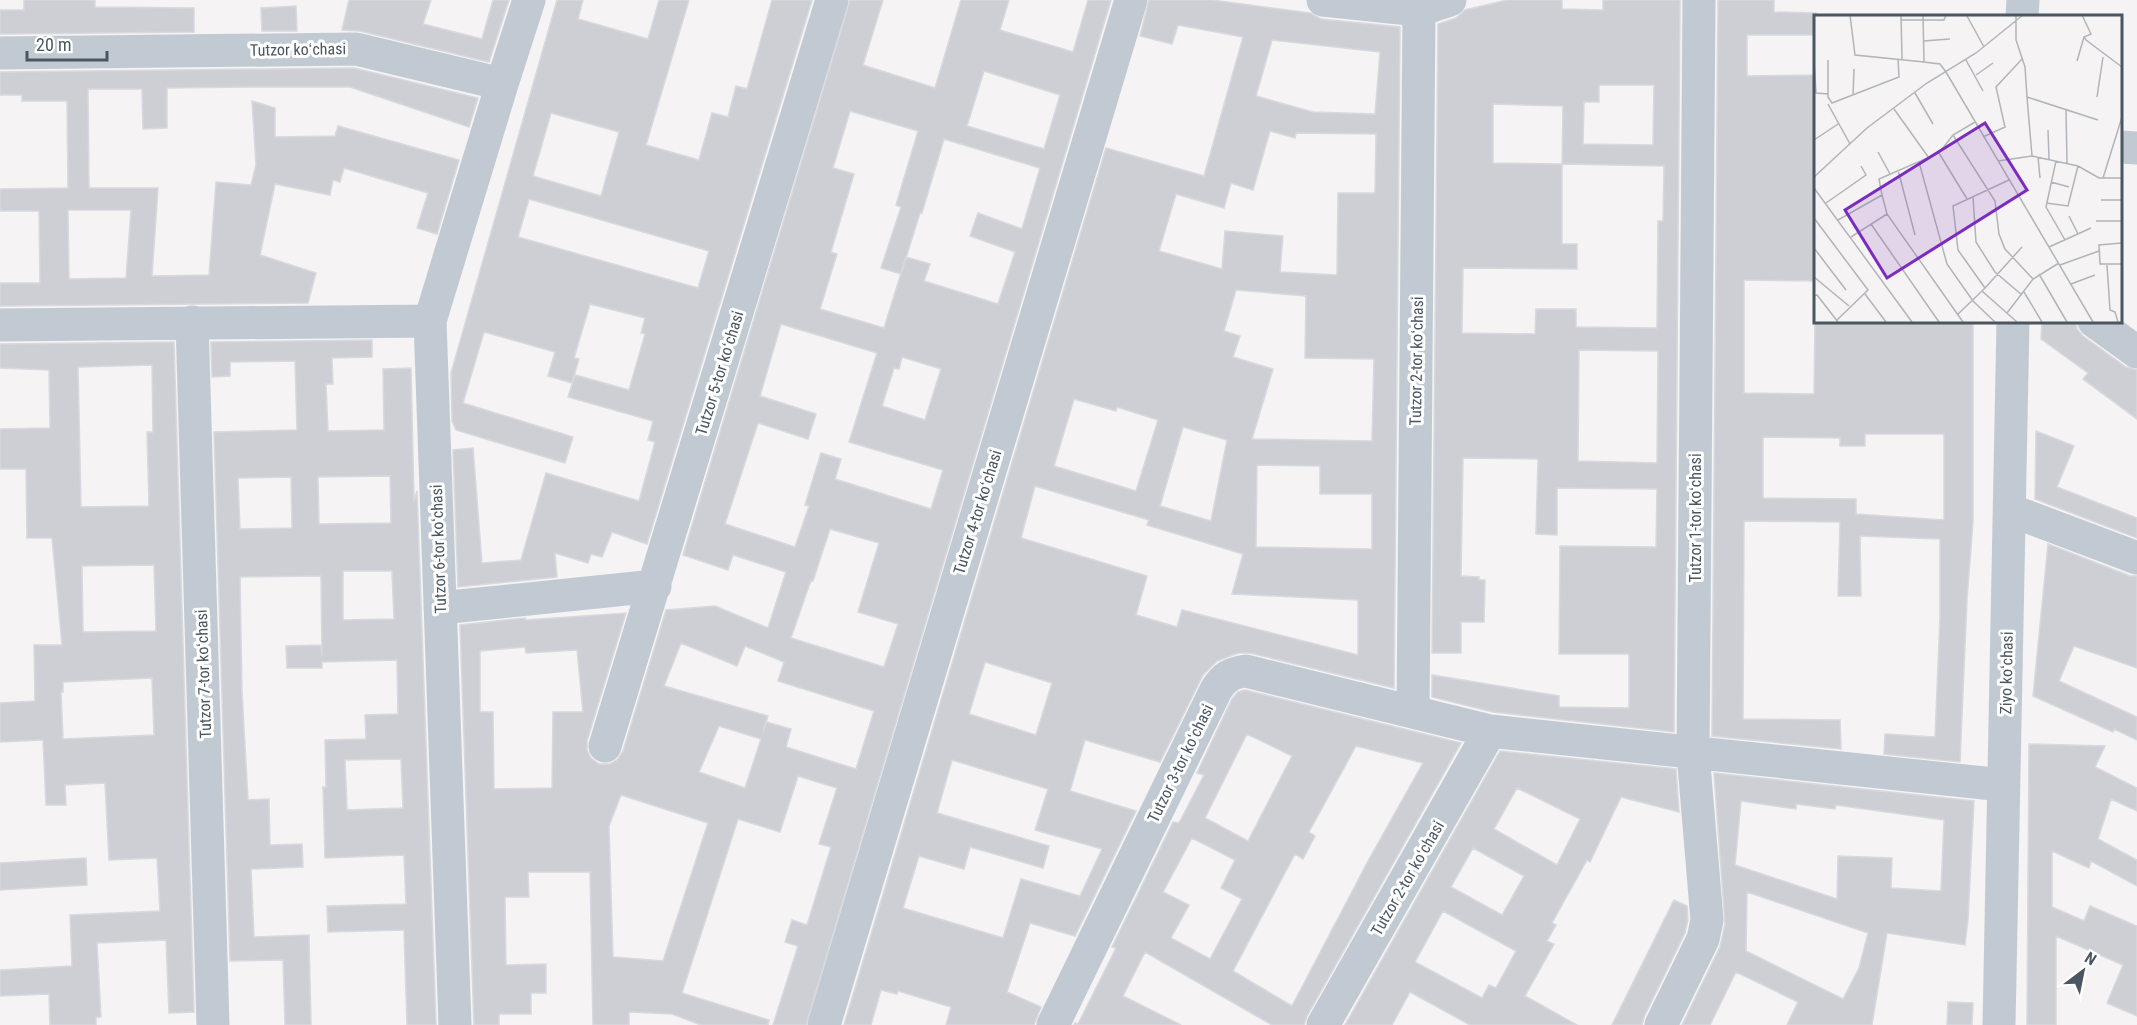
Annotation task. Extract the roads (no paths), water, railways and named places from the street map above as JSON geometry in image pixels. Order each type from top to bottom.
[{"type":"street","points":[[502,84],[529,0]]},
{"type":"street","name":"Tutzor 5-tor koʻchasi","points":[[605,746],[832,0]]},
{"type":"street","name":"Tutzor 4-tor koʻchasi","points":[[824,1025],[1131,0]]},
{"type":"street","points":[[1323,0],[1416,5],[1450,0]]},
{"type":"street","name":"Tutzor 1-tor koʻchasi","points":[[1661,1025],[1696,954],[1707,920],[1693,753],[1699,0]]},
{"type":"street","points":[[2022,15],[2023,0]]},
{"type":"street","name":"Tutzor 2-tor koʻchasi","points":[[1413,712],[1416,5]]},
{"type":"street","name":"Tutzor koʻchasi","points":[[0,53],[356,49],[502,84]]},
{"type":"street","name":"Tutzor 6-tor koʻchasi","points":[[455,1025],[430,321],[502,84]]},
{"type":"street","points":[[2122,147],[2137,148]]},
{"type":"street","points":[[0,325],[430,321]]},
{"type":"street","name":"Tutzor 7-tor koʻchasi","points":[[192,322],[213,1025]]},
{"type":"street","name":"Ziyo koʻchasi","points":[[1999,1025],[2013,322]]},
{"type":"street","points":[[2095,322],[2137,352]]},
{"type":"street","points":[[2010,510],[2137,558]]},
{"type":"street","points":[[440,608],[655,586]]},
{"type":"street","name":"Tutzor 3-tor koʻchasi","points":[[1053,1025],[1216,690],[1227,676],[1235,673],[1246,671],[1490,731],[2003,784]]},
{"type":"street","name":"Tutzor 2-tor koʻchasi","points":[[1323,1025],[1490,731]]}]
